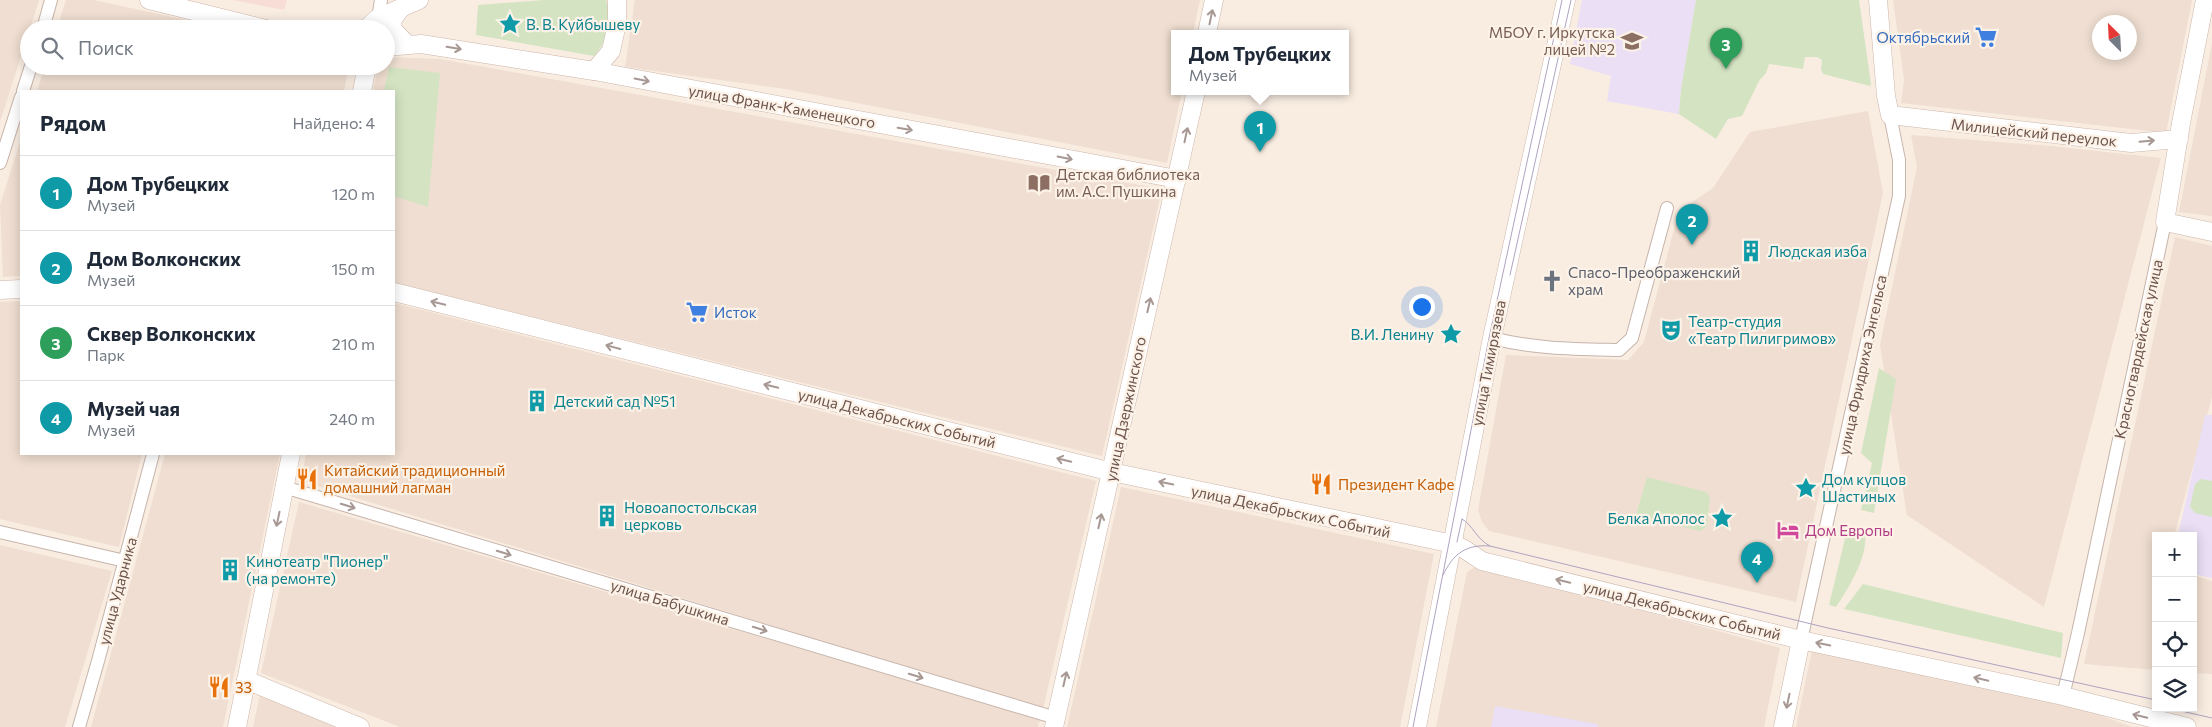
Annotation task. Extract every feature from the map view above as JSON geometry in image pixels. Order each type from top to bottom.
[{"type":"main road","points":[[149,0],[230,20]]},
{"type":"main road","points":[[381,20],[419,0]]},
{"type":"main road","points":[[594,71],[611,51],[617,24],[617,0]]},
{"type":"main road","points":[[1208,30],[1214,0]]},
{"type":"main road","name":"улица Тимирязева","points":[[1417,727],[1492,338],[1566,0]]},
{"type":"main road","name":"улица Фридриха Энгельса","points":[[1878,0],[1886,96],[1890,115]]},
{"type":"main road","name":"Красногвардейская улица","points":[[2165,222],[2205,0]]},
{"type":"main road","points":[[392,20],[401,8]]},
{"type":"main road","points":[[395,32],[406,44]]},
{"type":"main road","name":"улица Франк-Каменецкого","points":[[395,46],[406,44],[442,46],[594,71],[1177,179]]},
{"type":"main road","points":[[362,90],[365,75]]},
{"type":"main road","name":"улица Дзержинского","points":[[1055,722],[1195,95]]},
{"type":"main road","name":"Милицейский переулок","points":[[1890,115],[2131,143],[2179,139]]},
{"type":"main road","points":[[2165,222],[2212,232]]},
{"type":"main road","points":[[0,290],[20,288]]},
{"type":"main road","name":"улица Декабрьских Событий","points":[[395,292],[1112,472],[1453,544],[1482,561],[1801,640],[2063,696],[2187,727]]},
{"type":"main road","points":[[236,727],[291,455]]},
{"type":"main road","name":"улица Фридриха Энгельса","points":[[1783,727],[1801,640]]},
{"type":"main road","points":[[246,680],[360,727]]},
{"type":"street","points":[[45,20],[51,0]]},
{"type":"street","points":[[375,20],[381,0]]},
{"type":"street","points":[[23,90],[28,75]]},
{"type":"street","points":[[0,163],[20,100]]},
{"type":"street","name":"улица Фридриха Энгельса","points":[[1801,640],[1899,196],[1899,160],[1890,115]]},
{"type":"street","points":[[1492,338],[1514,344],[1539,347],[1619,350],[1632,338],[1667,208]]},
{"type":"street","name":"Красногвардейская улица","points":[[2063,696],[2078,634],[2165,222]]},
{"type":"street","name":"улица Ударника","points":[[79,727],[153,455]]},
{"type":"street","name":"улица Бабушкина","points":[[284,488],[1055,722]]},
{"type":"street","points":[[0,532],[125,561]]},
{"type":"shaded area","points":[[0,0],[39,0],[33,20],[20,20],[20,59],[0,122]]},
{"type":"shaded area","points":[[66,0],[93,0],[187,20],[60,20]]},
{"type":"shaded area","points":[[232,0],[287,0],[284,10]]},
{"type":"shaded area","points":[[635,0],[1200,0],[1194,30],[1171,30],[1171,95],[1181,95],[1167,163],[785,89],[625,67]]},
{"type":"shaded area","name":"МБОУ г. Иркутска лицей №2","points":[[1582,0],[1696,0],[1681,89],[1679,114],[1607,101],[1611,76],[1570,64]]},
{"type":"shaded area","points":[[1893,0],[2192,0],[2166,133],[1901,103],[1904,80]]},
{"type":"shaded area","points":[[2212,43],[2212,216],[2179,212]]},
{"type":"shaded area","points":[[395,57],[440,59],[1162,189],[1102,456],[395,283],[395,90],[373,90],[376,75],[395,75]]},
{"type":"shaded area","points":[[42,75],[347,75],[344,90],[37,90]]},
{"type":"shaded area","points":[[1868,111],[1883,193],[1796,602],[1489,531],[1482,522],[1478,510],[1506,355],[1628,360],[1644,342],[1679,211],[1713,188],[1750,132]]},
{"type":"shaded area","points":[[1911,135],[2051,146],[2161,158],[2044,607],[1907,515],[1880,345],[1917,167]]},
{"type":"shaded area","points":[[20,142],[20,276],[3,277],[0,205]]},
{"type":"shaded area","points":[[2175,237],[2212,246],[2212,397],[2175,532],[2152,532],[2152,670],[2084,664]]},
{"type":"shaded area","points":[[20,301],[20,455],[142,455],[119,547],[0,519],[0,302]]},
{"type":"shaded area","points":[[395,303],[1096,481],[1043,709],[301,481],[306,455],[395,455]]},
{"type":"shaded area","points":[[2205,415],[2212,415],[2212,578],[2197,575],[2197,532],[2179,532]]},
{"type":"shaded area","points":[[165,455],[280,455],[223,727],[91,727]]},
{"type":"shaded area","points":[[1121,487],[1434,554],[1400,727],[1067,727]]},
{"type":"shaded area","points":[[299,502],[1040,719],[1038,727],[400,727],[261,673]]},
{"type":"shaded area","points":[[0,545],[112,571],[65,727],[0,727]]},
{"type":"shaded area","points":[[1475,567],[1583,594],[1780,648],[1764,727],[1436,727],[1467,572]]},
{"type":"shaded area","points":[[2197,576],[2212,581],[2212,674],[2197,673]]},
{"type":"shaded area","points":[[1812,650],[2062,701],[2132,727],[1796,727]]},
{"type":"shaded area","points":[[260,694],[341,727],[253,727]]},
{"type":"shaded area","points":[[1495,706],[1598,724],[1598,727],[1491,727]]},
{"type":"green space","points":[[544,0],[606,0],[609,16],[608,30],[603,43],[594,56],[476,35],[478,5]]},
{"type":"green space","points":[[1696,0],[1859,0],[1871,84],[1870,86],[1823,74],[1821,69],[1822,60],[1817,57],[1805,57],[1803,69],[1769,64],[1742,116],[1728,119],[1716,139],[1679,114],[1681,89]]},
{"type":"green space","points":[[395,68],[440,73],[428,207],[395,196],[395,90],[384,90],[387,75],[395,75]]},
{"type":"green space","points":[[1879,368],[1896,379],[1874,513],[1861,510],[1872,463],[1861,453]]},
{"type":"green space","points":[[1647,477],[1706,492],[1710,497],[1707,526],[1700,531],[1636,515]]},
{"type":"green space","points":[[2201,479],[2212,481],[2212,517],[2195,513],[2190,507],[2195,484]]},
{"type":"green space","points":[[1848,526],[1864,529],[1864,548],[1858,570],[1836,607],[1829,605]]},
{"type":"green space","points":[[1863,584],[2063,633],[2061,658],[1844,609]]},
{"type":"tram line","points":[[1413,727],[1489,338],[1562,0]]},
{"type":"tram line","points":[[1510,275],[1571,0]]},
{"type":"tram line","points":[[1462,519],[1481,540],[1490,546]]},
{"type":"tram line","points":[[1457,542],[1462,519]]},
{"type":"tram line","points":[[1443,575],[1451,561],[1461,552],[1474,547],[1490,546],[1828,628],[2152,699]]},
{"type":"tram line","points":[[2186,712],[2212,718]]},
{"type":"place","name":"В. В. Куйбышеву","points":[[510,24]]},
{"type":"place","name":"Октябрьский","points":[[1986,37]]},
{"type":"place","name":"МБОУ г. Иркутска лицей №2","points":[[1632,41]]},
{"type":"place","name":"Сквер Волконских","points":[[1726,69]]},
{"type":"place","name":"Дом Трубецких","points":[[1260,152]]},
{"type":"place","name":"Детская библиотека им. А.С. Пушкина","points":[[1039,183]]},
{"type":"place","name":"Дом Волконских","points":[[1692,245]]},
{"type":"place","name":"Людская изба","points":[[1751,251]]},
{"type":"place","name":"Спасо-Преображенский храм","points":[[1552,281]]},
{"type":"place","name":"Исток","points":[[697,312]]},
{"type":"place","name":"Театр-студия «Театр Пилигримов»","points":[[1671,330]]},
{"type":"place","name":"В.И. Ленину","points":[[1451,334]]},
{"type":"place","name":"Детский сад №51","points":[[537,401]]},
{"type":"place","name":"Китайский традиционный домашний лагман","points":[[307,479]]},
{"type":"place","name":"Президент Кафе","points":[[1321,484]]},
{"type":"place","name":"Дом купцов Шастиных","points":[[1806,488]]},
{"type":"place","name":"Новоапостольская церковь","points":[[607,516]]},
{"type":"place","name":"Белка Аполос","points":[[1722,518]]},
{"type":"place","name":"Дом Европы","points":[[1788,530]]},
{"type":"place","name":"Кинотеатр \"Пионер\" (на ремонте)","points":[[230,570]]},
{"type":"place","name":"Музей чая","points":[[1757,583]]},
{"type":"place","name":"33","points":[[219,687]]}]
